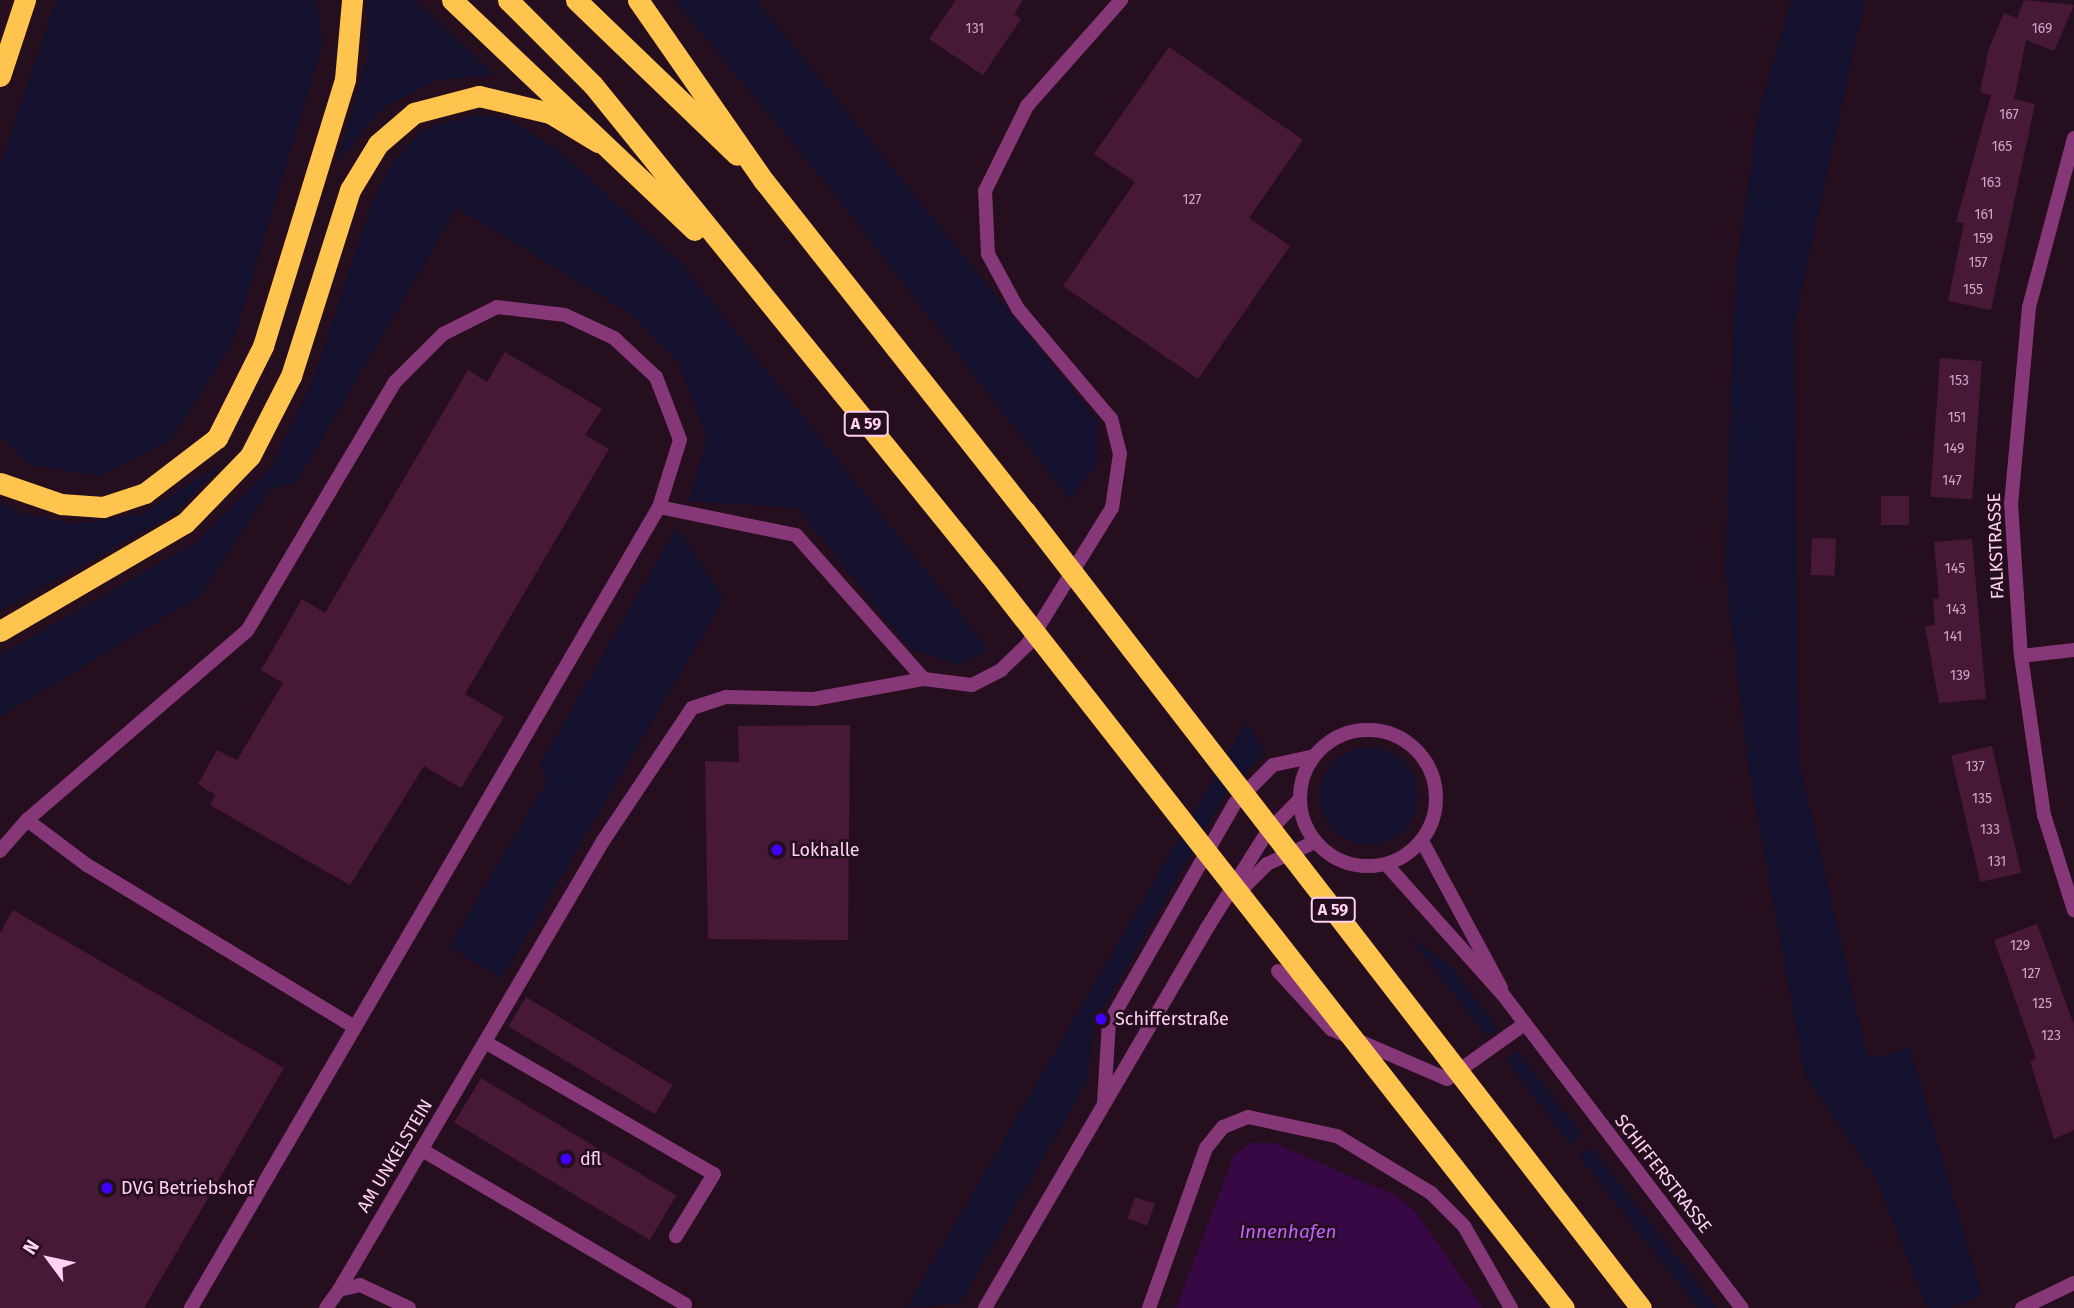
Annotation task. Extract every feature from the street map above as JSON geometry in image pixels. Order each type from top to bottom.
[{"type":"highway","points":[[0,76],[25,0]]},
{"type":"highway","points":[[0,482],[50,501],[103,507],[145,494],[217,438],[263,346],[345,79],[352,0]]},
{"type":"highway","points":[[452,0],[598,142],[743,274]]},
{"type":"highway","name":"A 59","points":[[509,0],[593,85],[743,274],[989,574],[1564,1308]]},
{"type":"highway","name":"A 59","points":[[576,0],[764,181],[1025,511],[1641,1308]]},
{"type":"highway","points":[[638,0],[764,181]]},
{"type":"highway","points":[[0,631],[185,523],[250,456],[291,376],[350,190],[378,144],[414,113],[479,96],[550,113],[598,142]]},
{"type":"street","name":"AM UNKELSTEIN","points":[[326,1308],[603,841],[692,708],[726,697],[814,699],[925,679],[972,685],[1001,670],[1027,645],[1112,508],[1120,454],[1111,419],[1018,309],[988,254],[985,191],[1027,106],[1121,0]]},
{"type":"street","name":"FALKSTRASSE","points":[[2074,138],[2029,307],[2011,503],[2021,656],[2044,816],[2074,910]]},
{"type":"street","points":[[0,851],[27,820],[247,631],[395,382],[443,334],[497,307],[565,315],[614,338],[656,377],[680,440],[659,508],[191,1308]]},
{"type":"street","points":[[659,508],[796,536],[925,679]]},
{"type":"street","points":[[2021,656],[2074,650]]},
{"type":"street","points":[[1104,1102],[1109,1023],[1235,803],[1273,765],[1312,758],[1348,732],[1376,729],[1401,737],[1421,754],[1434,778],[1437,803],[1422,841],[1387,864],[1358,866],[1315,842],[1299,800]]},
{"type":"street","points":[[985,1308],[1207,928],[1266,834],[1299,800],[1312,758]]},
{"type":"street","points":[[27,820],[87,865],[355,1027]]},
{"type":"street","name":"SCHIFFERSTRASSE","points":[[1422,841],[1504,996],[1523,1025],[1742,1308]]},
{"type":"street","points":[[1207,928],[1267,864],[1315,842]]},
{"type":"street","name":"SCHIFFERSTRASSE","points":[[1387,864],[1504,996]]},
{"type":"street","points":[[1278,971],[1331,1029],[1447,1079],[1523,1025]]},
{"type":"street","points":[[485,1042],[714,1174],[676,1236]]},
{"type":"street","points":[[1149,1308],[1206,1148],[1223,1128],[1248,1117],[1337,1136],[1420,1185],[1464,1226],[1511,1308]]},
{"type":"street","points":[[422,1150],[685,1304]]},
{"type":"street","points":[[2022,1308],[2074,1283]]},
{"type":"street","points":[[339,1290],[360,1285],[409,1308]]},
{"type":"shaded area","points":[[56,0],[317,0],[323,43],[233,342],[171,440],[100,476],[31,465],[0,436],[0,166]]},
{"type":"shaded area","points":[[367,0],[415,0],[494,75],[437,80],[380,110],[337,164],[367,59]]},
{"type":"shaded area","points":[[674,0],[756,0],[1098,421],[1098,463],[1070,500],[837,197]]},
{"type":"shaded area","points":[[1791,0],[1865,0],[1794,326],[1798,755],[1868,1059],[1910,1048],[1982,1295],[1949,1308],[1927,1308],[1877,1181],[1805,1075],[1749,771],[1725,570],[1735,281],[1758,114]]},
{"type":"shaded area","points":[[478,115],[507,119],[556,148],[682,264],[988,649],[960,665],[910,649],[797,508],[689,501],[707,438],[679,364],[631,314],[457,208],[297,482],[269,490],[201,595],[0,717],[0,655],[195,543],[271,467],[313,381],[373,199],[394,160],[423,129]]},
{"type":"shaded area","points":[[224,462],[175,513],[0,611],[0,501],[18,513],[76,524],[142,514]]},
{"type":"shaded area","points":[[677,527],[724,599],[502,978],[449,947],[547,781],[540,764]]},
{"type":"shaded area","points":[[1247,721],[1265,753],[1227,791],[1095,1022],[1087,1082],[960,1303],[906,1308]]},
{"type":"shaded area","points":[[1369,747],[1388,751],[1404,761],[1414,777],[1418,796],[1414,815],[1404,831],[1388,841],[1369,845],[1350,841],[1334,831],[1324,815],[1320,796],[1324,777],[1334,761],[1350,751]]},
{"type":"shaded area","points":[[1407,934],[1450,966],[1499,1029],[1487,1037]]},
{"type":"shaded area","points":[[1517,1051],[1582,1135],[1570,1144],[1505,1060]]},
{"type":"shaded area","points":[[1591,1147],[1717,1308],[1698,1308],[1579,1156]]},
{"type":"water","name":"Innenhafen","points":[[1250,1143],[1274,1143],[1394,1195],[1415,1211],[1483,1308],[1176,1308],[1234,1155]]},
{"type":"building","points":[[956,0],[1023,0],[1014,14],[1021,19],[983,75],[929,39]]},
{"type":"building","points":[[2024,0],[2074,5],[2054,51],[2026,40],[2014,99],[2035,104],[1991,310],[1948,301],[1964,223],[1956,222],[1991,95],[1980,92],[1989,48],[2004,13],[2017,18]]},
{"type":"building","points":[[1169,47],[1303,140],[1249,218],[1290,246],[1198,379],[1063,286],[1135,182],[1094,154]]},
{"type":"building","points":[[505,352],[602,409],[585,435],[609,449],[465,694],[504,717],[461,788],[424,766],[350,885],[210,805],[215,795],[198,784],[217,750],[237,760],[283,683],[261,670],[302,599],[325,613],[468,370],[487,382]]},
{"type":"building","points":[[1940,358],[1982,361],[1972,500],[1930,497]]},
{"type":"building","points":[[1881,496],[1909,496],[1909,525],[1881,525]]},
{"type":"building","points":[[1812,538],[1836,539],[1835,576],[1811,575]]},
{"type":"building","points":[[1972,539],[1986,699],[1939,703],[1925,626],[1935,625],[1933,599],[1939,599],[1934,542]]},
{"type":"building","name":"Lokhalle","points":[[850,725],[848,940],[708,939],[705,761],[739,762],[738,726]]},
{"type":"building","points":[[1992,746],[2021,873],[1980,882],[1951,755]]},
{"type":"building","name":"DVG Betriebshof","points":[[13,910],[284,1068],[144,1308],[0,1308],[0,933]]},
{"type":"building","points":[[2037,924],[2074,1025],[2074,1130],[2054,1139],[2030,1061],[2036,1058],[1994,940]]},
{"type":"building","points":[[526,997],[673,1085],[655,1114],[508,1026]]},
{"type":"building","name":"dfl","points":[[481,1078],[676,1195],[650,1240],[454,1123]]},
{"type":"building","points":[[1135,1197],[1155,1204],[1147,1226],[1128,1219]]},
{"type":"place","name":"Lokhalle","points":[[777,850]]},
{"type":"place","name":"Schifferstraße","points":[[1101,1019]]},
{"type":"place","name":"dfl","points":[[566,1159]]},
{"type":"place","name":"DVG Betriebshof","points":[[107,1188]]}]
